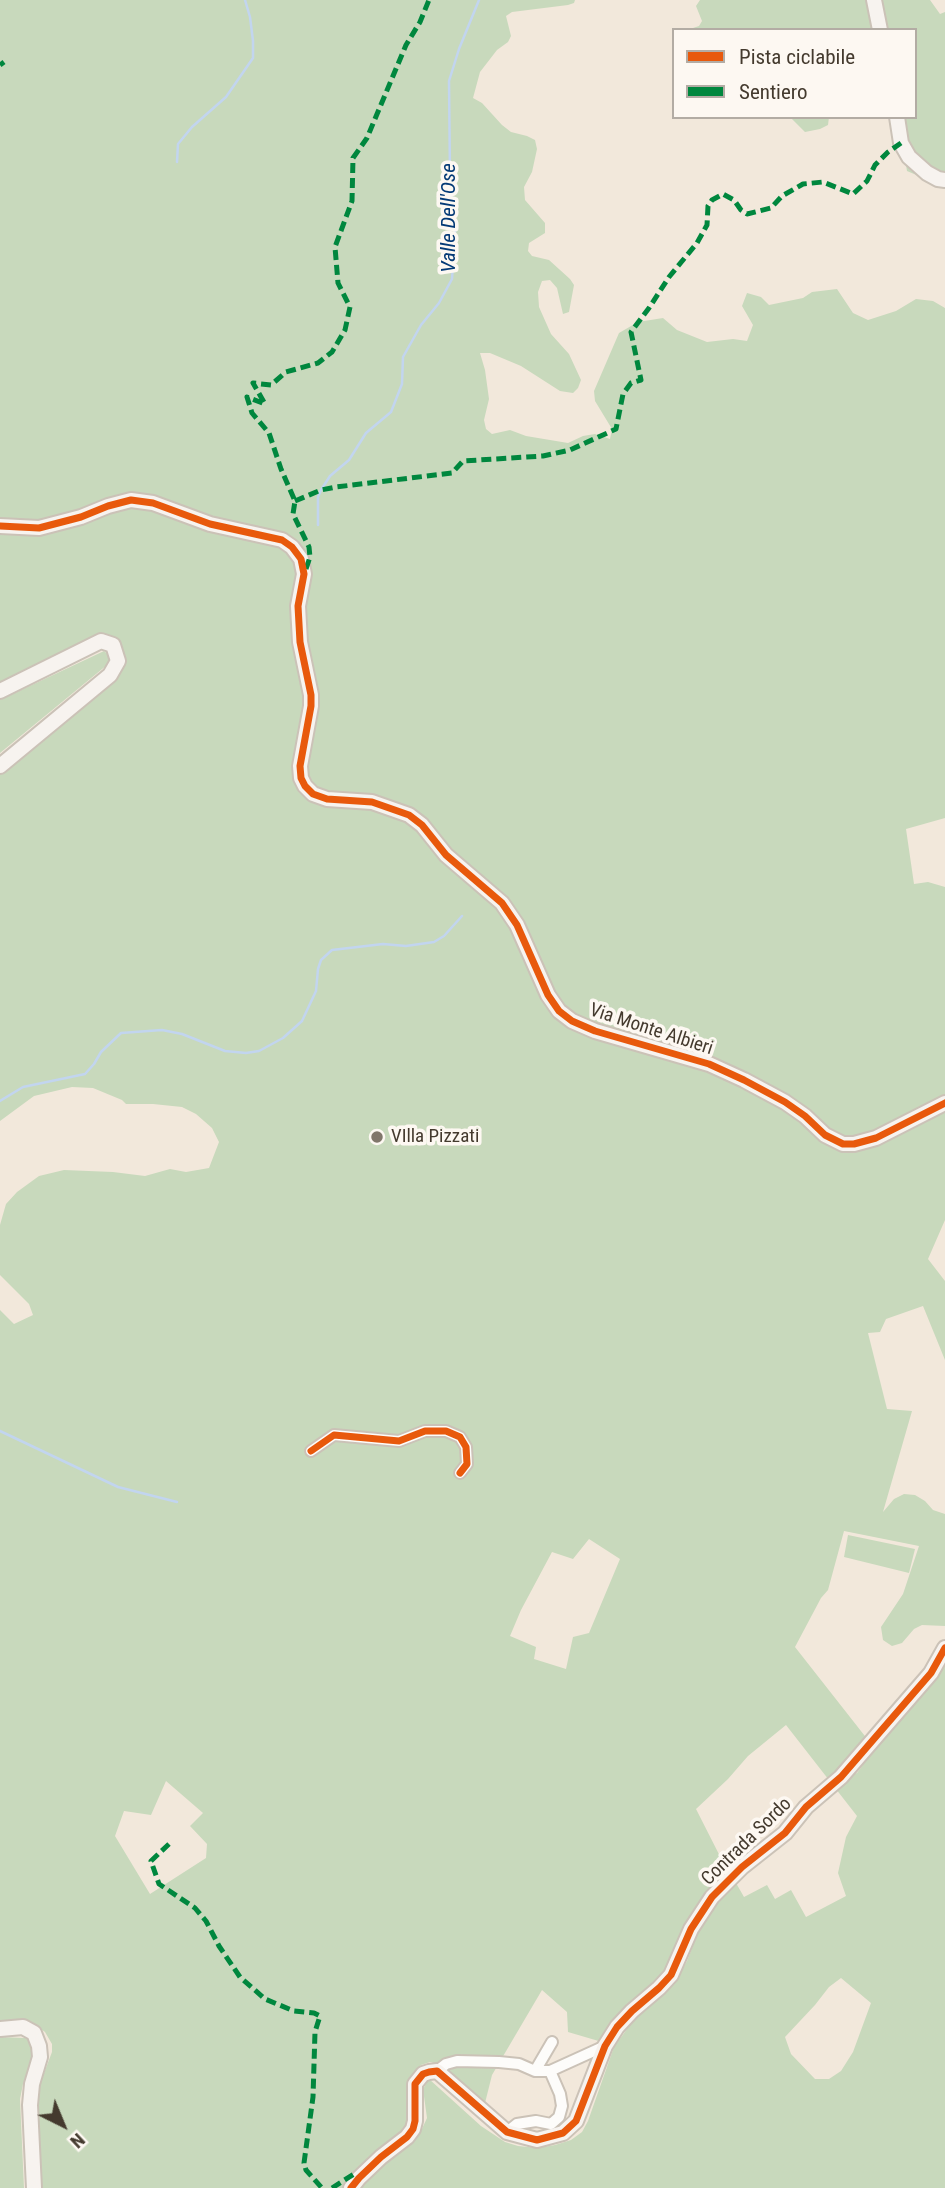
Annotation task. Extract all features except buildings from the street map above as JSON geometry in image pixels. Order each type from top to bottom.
[{"type":"street","points":[[874,0],[880,28]]},
{"type":"street","points":[[897,119],[901,143],[909,157],[927,173],[945,180]]},
{"type":"street","name":"Via Monte Albieri","points":[[0,526],[39,528],[131,500],[153,503],[210,524],[282,540],[292,547],[301,559],[304,574],[298,606],[300,642],[311,695],[300,766],[305,786],[313,794],[327,799],[372,802],[409,815],[422,825],[446,855],[502,903],[517,925],[548,995],[566,1016],[595,1031],[709,1064],[744,1080],[785,1102],[825,1135],[843,1144],[876,1138],[945,1103]]},
{"type":"street","points":[[0,691],[101,641],[113,645],[118,662],[110,675],[0,766]]},
{"type":"street","points":[[311,1451],[334,1435],[398,1441],[425,1431],[446,1431],[460,1437],[466,1447],[467,1464],[460,1473]]},
{"type":"street","name":"Contrada Sordo","points":[[437,2071],[507,2132],[537,2140],[564,2133],[576,2121],[605,2046],[617,2027],[671,1975],[691,1929],[712,1897],[742,1867],[785,1833],[806,1807],[841,1777],[931,1673],[945,1648]]},
{"type":"street","points":[[0,2029],[23,2027],[34,2033],[39,2046],[40,2057],[32,2084],[30,2105],[34,2188]]},
{"type":"street","points":[[535,2071],[552,2042]]},
{"type":"street","points":[[351,2188],[413,2129],[415,2084],[423,2074],[457,2062],[519,2064],[535,2071],[550,2071],[605,2046]]},
{"type":"street","points":[[507,2132],[517,2124],[536,2121],[551,2124],[559,2117],[562,2106],[560,2094],[550,2071]]},
{"type":"green space","points":[[0,0],[575,0],[568,5],[512,12],[506,16],[511,36],[480,72],[473,98],[482,103],[511,132],[535,140],[537,149],[532,172],[524,187],[525,200],[545,223],[545,233],[529,243],[528,251],[532,256],[549,260],[574,285],[569,312],[563,314],[557,288],[550,280],[542,281],[538,292],[539,307],[551,334],[569,354],[581,380],[573,393],[560,391],[521,366],[490,353],[480,353],[489,399],[484,420],[486,429],[492,434],[510,430],[526,436],[568,443],[595,434],[610,439],[612,429],[595,401],[594,391],[619,333],[638,322],[663,318],[677,330],[707,342],[733,339],[747,341],[753,325],[742,306],[747,293],[761,297],[769,305],[803,298],[812,292],[837,289],[853,313],[868,320],[896,311],[916,299],[933,301],[945,308],[945,818],[906,829],[914,884],[928,882],[945,887],[945,1220],[928,1259],[945,1281],[945,1360],[923,1306],[886,1319],[880,1332],[868,1333],[887,1409],[912,1411],[883,1512],[894,1499],[904,1494],[915,1495],[933,1510],[945,1514],[945,1626],[922,1625],[914,1629],[902,1643],[892,1646],[883,1640],[881,1627],[903,1594],[919,1546],[844,1531],[828,1590],[795,1647],[868,1740],[832,1781],[857,1773],[888,1731],[931,1686],[945,1666],[945,2188],[359,2188],[421,2131],[427,2118],[423,2089],[429,2079],[481,2126],[505,2142],[538,2148],[571,2140],[582,2132],[588,2121],[614,2047],[635,2018],[675,1983],[701,1925],[736,1883],[744,1897],[767,1885],[775,1899],[791,1890],[806,1917],[846,1896],[838,1873],[846,1837],[857,1816],[786,1725],[748,1756],[696,1809],[729,1874],[703,1898],[686,1928],[674,1965],[602,2042],[568,2032],[567,2012],[542,1990],[492,2075],[484,2107],[434,2063],[421,2065],[415,2075],[412,2122],[343,2188],[40,2188],[35,2107],[52,2044],[45,2032],[34,2024],[0,2022],[0,1310],[14,1324],[33,1315],[29,1304],[0,1275],[0,1225],[6,1204],[39,1176],[64,1170],[145,1176],[170,1169],[186,1172],[209,1168],[219,1142],[212,1128],[196,1114],[182,1107],[126,1104],[93,1088],[72,1087],[34,1096],[0,1121],[0,774],[114,680],[125,662],[122,647],[117,640],[102,635],[0,683]],"holes":[[[589,1539],[620,1559],[589,1633],[573,1637],[566,1669],[534,1659],[536,1647],[510,1636],[552,1552],[573,1559]],[[166,1781],[203,1813],[190,1826],[207,1844],[206,1858],[150,1894],[115,1836],[124,1811],[151,1815]],[[841,1978],[871,2003],[853,2052],[841,2071],[829,2079],[815,2079],[791,2054],[785,2037],[829,1987]]]},
{"type":"green space","points":[[700,0],[930,0],[940,14],[945,12],[945,186],[907,171],[898,119],[917,119],[917,28],[693,28],[699,26],[702,21],[696,6]]},
{"type":"green space","points":[[792,119],[829,119],[828,125],[805,132]]},
{"type":"green space","points":[[104,651],[110,659],[107,665],[0,753],[0,700]]},
{"type":"green space","points":[[848,1535],[915,1549],[909,1573],[844,1557]]},
{"type":"green space","points":[[0,2037],[25,2038],[37,2049],[20,2099],[24,2188],[0,2188]]},
{"type":"waterway","points":[[177,162],[178,144],[192,127],[226,97],[253,58],[250,17],[245,0]]},
{"type":"waterway","name":"Valle Dell'Ose","points":[[318,525],[318,497],[321,490],[330,476],[349,460],[366,433],[391,412],[402,384],[403,357],[452,279],[455,231],[450,176],[449,81],[479,0]]},
{"type":"waterway","points":[[0,1101],[23,1087],[85,1074],[101,1052],[121,1033],[162,1030],[182,1034],[225,1051],[259,1051],[283,1038],[302,1021],[316,991],[321,960],[332,950],[434,942],[444,936],[462,916]]},
{"type":"waterway","points":[[0,1431],[118,1487],[177,1502]]},
{"type":"marked path","points":[[306,569],[310,557],[309,547],[293,514],[295,501],[269,433],[252,413],[247,397],[265,404],[253,383],[271,385],[286,372],[318,363],[332,352],[345,330],[350,307],[338,283],[335,247],[352,201],[353,158],[367,138],[406,45],[429,0]]},
{"type":"marked path","points":[[0,65],[4,62]]},
{"type":"marked path","points":[[295,501],[336,487],[452,473],[463,461],[543,456],[570,450],[616,429],[623,394],[631,383],[641,380],[631,332],[669,277],[697,243],[707,225],[708,206],[712,200],[723,194],[734,200],[747,214],[771,208],[782,196],[803,184],[823,182],[853,194],[867,181],[875,165],[901,143]]},
{"type":"marked path","points":[[169,1844],[151,1861],[159,1884],[195,1908],[206,1921],[240,1977],[265,1999],[294,2011],[320,2016],[315,2032],[313,2097],[304,2163],[306,2170],[322,2188]]},
{"type":"marked path","points":[[332,2188],[357,2172]]},
{"type":"cycle path","points":[[0,526],[39,528],[131,500],[153,503],[210,524],[282,540],[292,547],[301,559],[304,574],[298,606],[300,642],[311,695],[300,766],[305,786],[313,794],[327,799],[372,802],[409,815],[422,825],[446,855],[502,903],[517,925],[548,995],[559,1011],[572,1021],[595,1031],[709,1064],[744,1080],[785,1102],[825,1135],[843,1144],[876,1138],[945,1103]]},
{"type":"cycle path","points":[[311,1451],[334,1435],[399,1441],[425,1431],[446,1431],[460,1437],[466,1447],[467,1464],[460,1473]]},
{"type":"cycle path","points":[[351,2188],[413,2129],[415,2084],[423,2074],[429,2072],[437,2071],[507,2132],[537,2140],[563,2133],[576,2121],[605,2046],[617,2027],[671,1975],[691,1929],[712,1897],[742,1867],[785,1833],[806,1807],[841,1777],[931,1673],[945,1648]]},
{"type":"place","name":"VIlla Pizzati","points":[[377,1137]]}]
